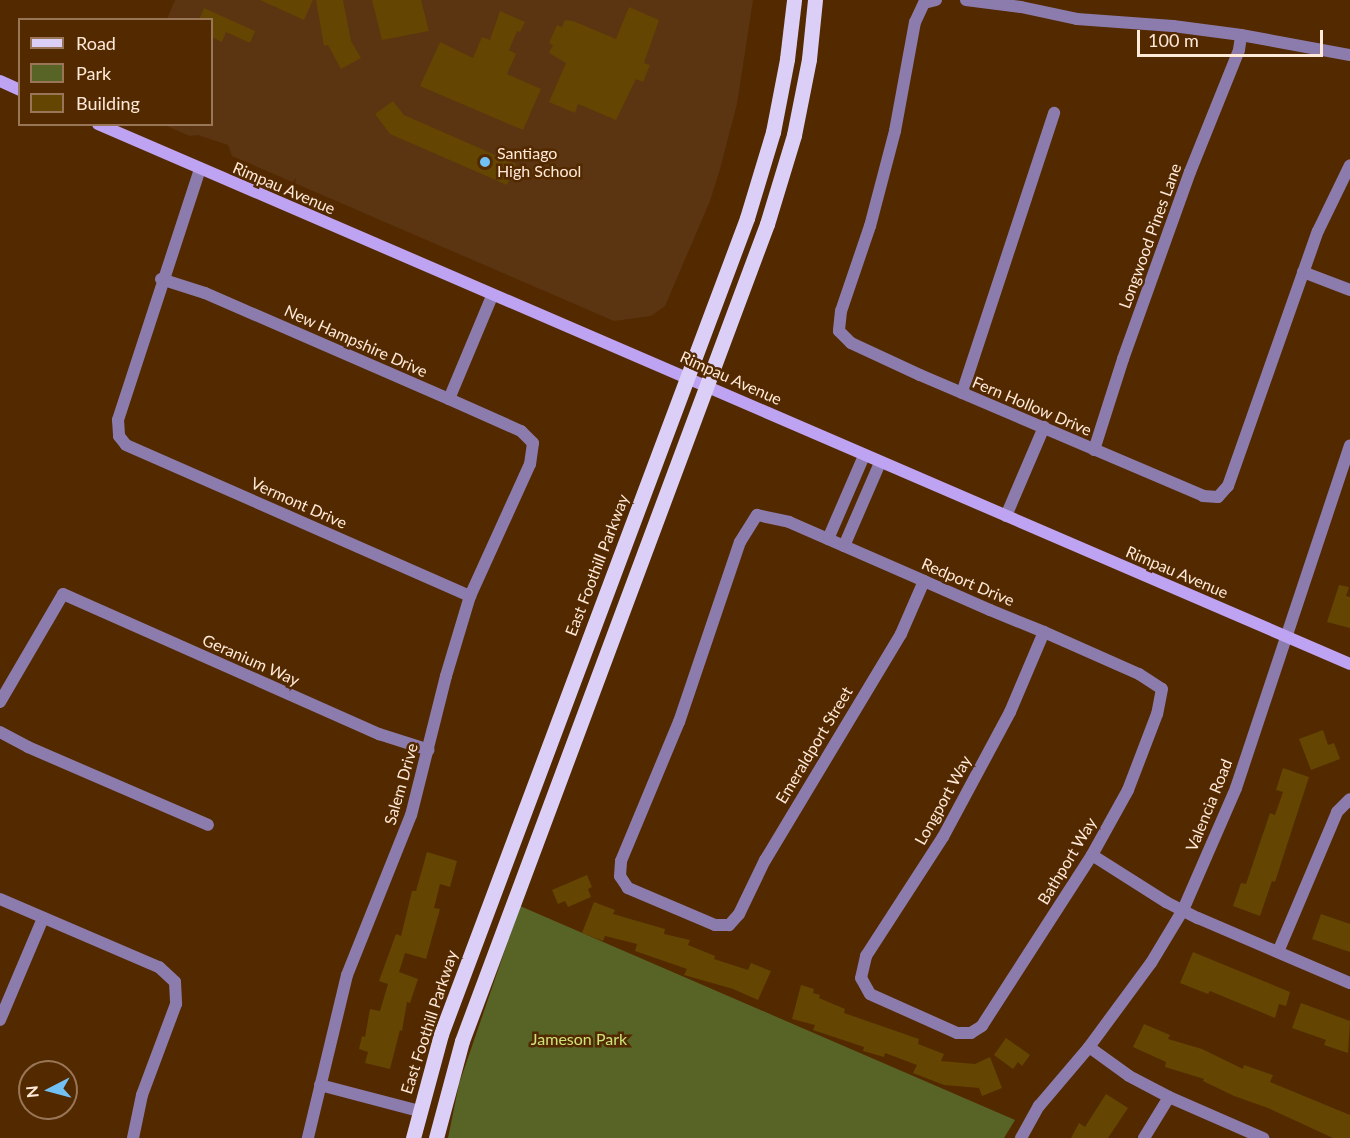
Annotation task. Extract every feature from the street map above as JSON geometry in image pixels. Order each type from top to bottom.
[{"type":"main road","name":"East Foothill Parkway","points":[[414,1138],[419,1111],[441,1034],[747,218],[773,132],[787,59],[794,0]]},
{"type":"main road","points":[[436,1138],[462,1041],[767,224],[794,135],[809,59],[815,0]]},
{"type":"main road","points":[[0,81],[18,89]]},
{"type":"main road","name":"Rimpau Avenue","points":[[103,126],[492,296],[706,384],[880,463],[1350,664]]},
{"type":"street","points":[[966,0],[1021,7],[1077,20],[1173,26],[1241,34],[1350,56]]},
{"type":"street","name":"Fern Hollow Drive","points":[[930,1],[915,21],[892,141],[870,226],[841,311],[839,332],[851,343],[1203,496],[1218,497],[1228,486],[1303,272]]},
{"type":"street","name":"Longwood Pines Lane","points":[[1094,450],[1123,359],[1190,172],[1239,50],[1241,34]]},
{"type":"street","points":[[962,393],[1054,113]]},
{"type":"street","points":[[1350,165],[1318,231],[1303,272],[1350,290]]},
{"type":"street","points":[[162,279],[200,169]]},
{"type":"street","name":"New Hampshire Drive","points":[[162,279],[204,293],[449,399],[521,431],[533,443]]},
{"type":"street","name":"Vermont Drive","points":[[162,279],[118,420],[119,436],[126,445],[470,596]]},
{"type":"street","points":[[449,399],[492,296]]},
{"type":"street","points":[[1006,516],[1044,427]]},
{"type":"street","name":"Salem Drive","points":[[308,1138],[347,975],[411,815],[446,676],[470,596],[530,464],[533,443]]},
{"type":"street","name":"Valencia Road","points":[[1021,1138],[1039,1106],[1089,1047],[1151,963],[1183,910],[1236,788],[1350,445]]},
{"type":"street","points":[[828,540],[864,456]]},
{"type":"street","points":[[844,546],[880,463]]},
{"type":"street","name":"Redport Drive","points":[[729,924],[715,925],[628,888],[620,876],[621,861],[679,722],[740,542],[757,515],[789,522],[1139,674],[1162,689]]},
{"type":"street","name":"Emeraldport Street","points":[[729,924],[739,914],[765,860],[901,634],[924,581]]},
{"type":"street","name":"Geranium Way","points":[[0,702],[63,594],[379,734],[429,750]]},
{"type":"street","name":"Longport Way","points":[[971,1033],[957,1033],[870,994],[861,978],[866,956],[943,837],[1010,712],[1044,632]]},
{"type":"street","name":"Bathport Way","points":[[971,1033],[982,1026],[1092,855],[1128,790],[1157,714],[1162,689]]},
{"type":"street","points":[[0,732],[28,747],[208,825]]},
{"type":"street","points":[[1278,952],[1336,813],[1350,799]]},
{"type":"street","points":[[1092,855],[1183,910],[1350,983]]},
{"type":"street","points":[[0,899],[159,967],[176,982],[176,1004],[142,1095],[133,1138]]},
{"type":"street","points":[[0,1020],[43,918]]},
{"type":"street","points":[[1089,1047],[1129,1076],[1169,1098],[1263,1138]]},
{"type":"street","points":[[320,1085],[419,1111]]},
{"type":"street","points":[[1144,1138],[1169,1098]]},
{"type":"shaded area","name":"Santiago High School","points":[[175,0],[753,0],[737,104],[720,169],[710,201],[665,306],[651,316],[614,321],[232,156],[228,145],[198,135],[190,136],[166,126],[213,126],[213,18],[167,18]]},
{"type":"green space","name":"Jameson Park","points":[[520,906],[1015,1120],[1004,1138],[448,1138],[459,1084]]},
{"type":"building","points":[[260,0],[313,0],[304,20]]},
{"type":"building","points":[[316,0],[343,0],[351,41],[361,58],[341,69],[328,45],[324,46]]},
{"type":"building","points":[[372,0],[421,0],[429,31],[382,40]]},
{"type":"building","points":[[629,7],[659,20],[644,63],[650,65],[643,82],[636,79],[616,120],[578,104],[575,113],[549,102],[566,63],[549,53],[553,45],[549,43],[557,25],[562,27],[565,20],[573,21],[616,39]]},
{"type":"building","points":[[204,8],[255,31],[250,43],[226,32],[222,42],[213,38],[213,18],[200,18]]},
{"type":"building","points":[[500,11],[525,22],[520,32],[517,31],[509,50],[516,54],[507,74],[541,89],[523,130],[420,86],[440,42],[473,58],[482,37],[490,40]]},
{"type":"building","points":[[393,101],[404,115],[516,164],[507,185],[390,134],[375,114]]},
{"type":"building","points":[[1339,585],[1349,587],[1346,596],[1350,597],[1350,628],[1327,622]]},
{"type":"building","points":[[1323,730],[1328,745],[1334,743],[1340,759],[1311,770],[1299,739]]},
{"type":"building","points":[[1283,768],[1309,777],[1275,882],[1272,881],[1260,916],[1233,906],[1241,883],[1246,884],[1270,813],[1275,815],[1283,792],[1276,790]]},
{"type":"building","points":[[427,852],[457,861],[450,887],[440,884],[434,908],[440,909],[426,959],[405,953],[399,972],[418,979],[410,1003],[407,1002],[402,1031],[400,1030],[390,1069],[365,1063],[368,1052],[359,1049],[362,1036],[365,1037],[370,1009],[380,1011],[388,984],[379,981],[396,934],[401,936],[412,891],[416,891]]},
{"type":"building","points":[[587,875],[592,887],[588,889],[591,897],[568,907],[565,901],[558,904],[552,890]]},
{"type":"building","points":[[594,902],[615,910],[613,914],[665,929],[664,934],[690,940],[688,945],[715,956],[714,959],[748,970],[751,963],[771,971],[758,1000],[733,989],[684,975],[687,969],[635,951],[637,944],[605,936],[603,941],[582,933]]},
{"type":"building","points":[[1321,914],[1350,924],[1350,952],[1312,939]]},
{"type":"building","points":[[1193,952],[1290,992],[1286,1006],[1279,1004],[1275,1018],[1210,991],[1208,994],[1180,983]]},
{"type":"building","points":[[801,985],[814,989],[813,993],[820,995],[819,998],[845,1009],[844,1013],[919,1039],[918,1044],[944,1054],[941,1061],[975,1064],[990,1057],[1002,1088],[982,1096],[979,1088],[944,1085],[913,1073],[917,1065],[885,1053],[884,1057],[863,1051],[864,1047],[813,1030],[815,1025],[792,1019]]},
{"type":"building","points":[[1301,1003],[1350,1021],[1348,1053],[1324,1045],[1326,1040],[1292,1028]]},
{"type":"building","points":[[1144,1024],[1170,1035],[1168,1039],[1202,1049],[1243,1069],[1244,1065],[1273,1075],[1270,1082],[1350,1115],[1350,1138],[1333,1138],[1268,1108],[1234,1096],[1203,1081],[1204,1079],[1165,1067],[1166,1062],[1133,1047]]},
{"type":"building","points":[[1006,1038],[1030,1055],[1022,1066],[1018,1062],[1013,1069],[994,1055]]},
{"type":"building","points":[[1106,1094],[1128,1108],[1108,1138],[1071,1138],[1079,1123],[1085,1127]]},
{"type":"place","name":"Santiago High School","points":[[485,162]]}]
